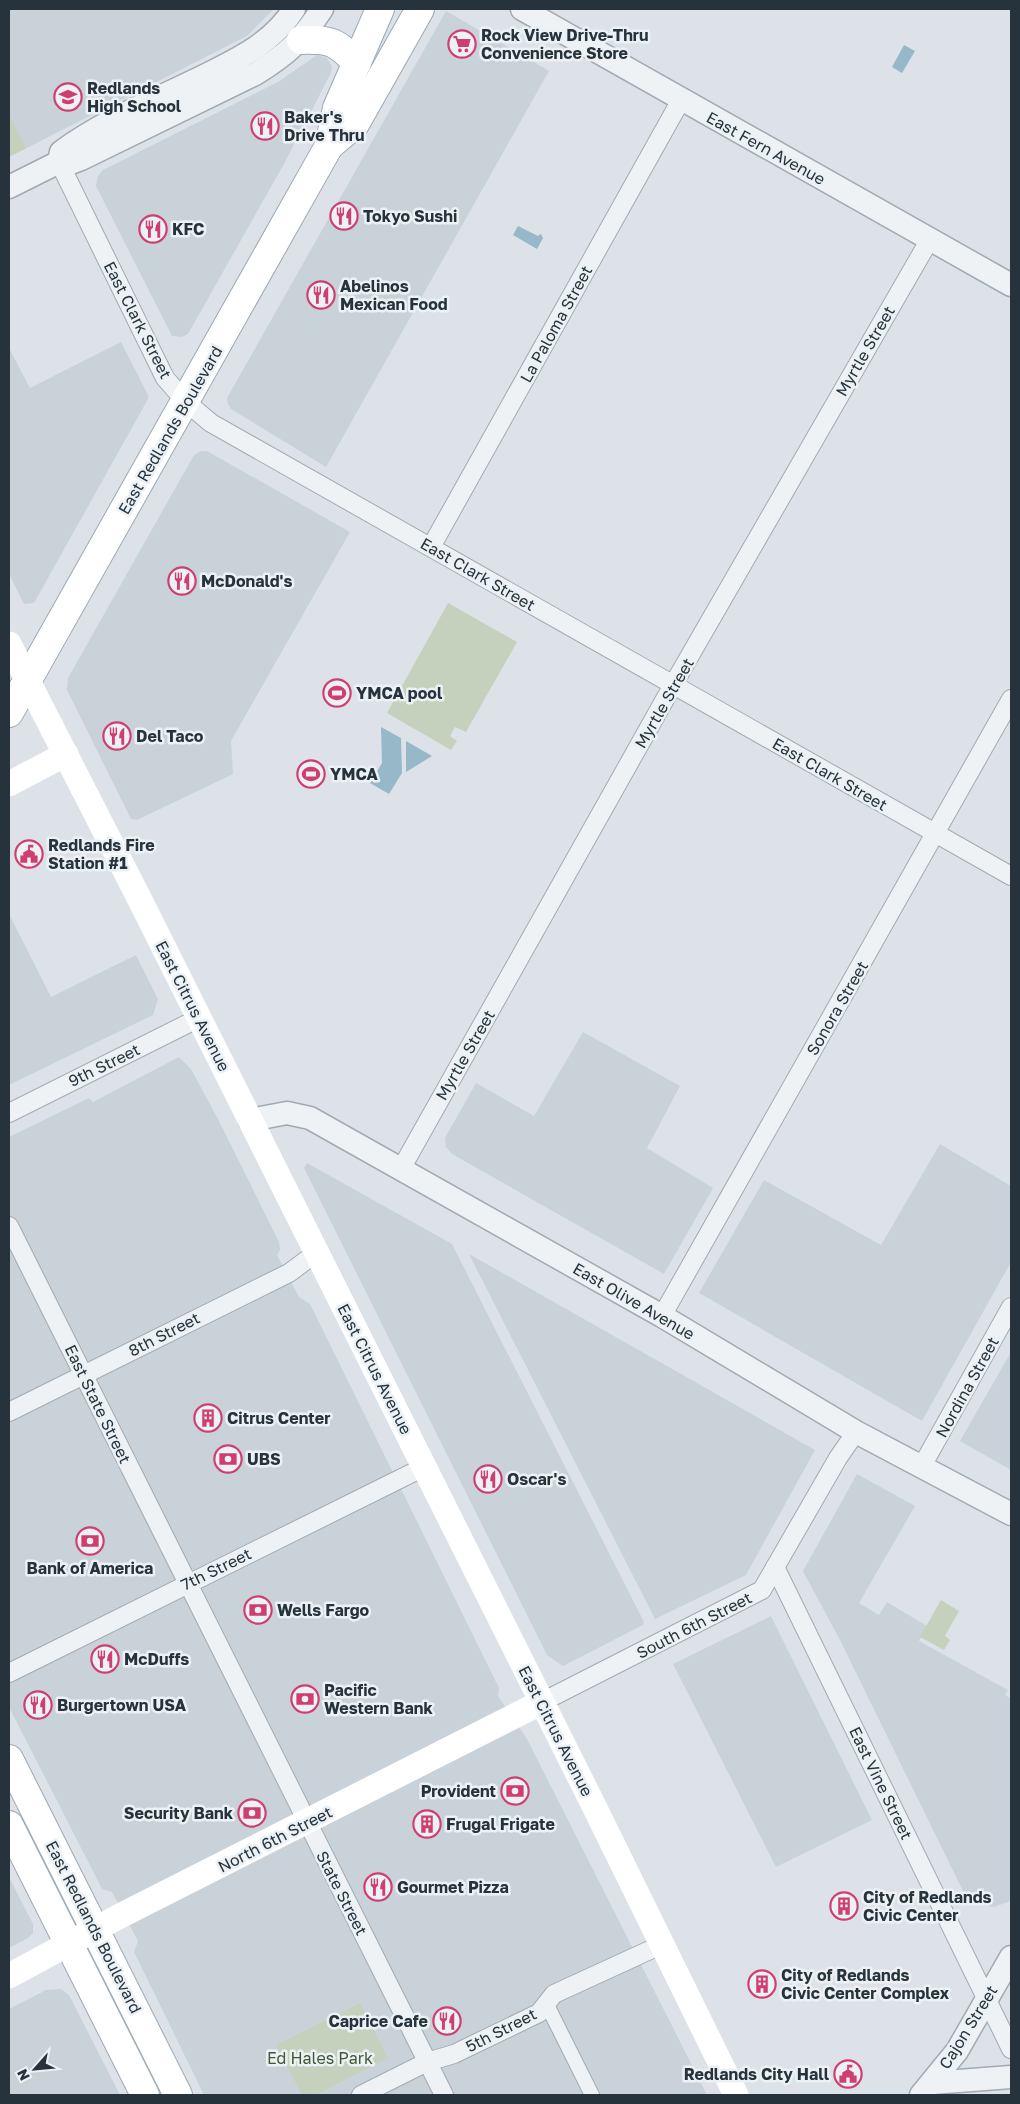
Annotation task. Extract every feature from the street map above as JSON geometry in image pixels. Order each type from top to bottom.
[{"type":"main road","name":"East Redlands Boulevard","points":[[9,713],[27,678],[186,402],[329,146],[337,108],[380,9]]},
{"type":"main road","name":"East Redlands Boulevard","points":[[329,146],[355,124],[420,9]]},
{"type":"main road","points":[[301,40],[332,41],[343,48],[357,63]]},
{"type":"main road","name":"East Citrus Avenue","points":[[9,644],[542,1702],[736,2095]]},
{"type":"main road","points":[[9,784],[66,754]]},
{"type":"main road","name":"North 6th Street","points":[[9,1976],[542,1702]]},
{"type":"main road","name":"East Redlands Boulevard","points":[[9,1759],[178,2095]]},
{"type":"main road","name":"East Redlands Boulevard","points":[[9,1825],[145,2095]]},
{"type":"street","points":[[59,162],[61,152],[92,132],[251,52],[281,26],[294,9]]},
{"type":"street","points":[[9,187],[59,162],[68,164],[81,160],[255,74],[280,59],[301,40],[322,9]]},
{"type":"street","name":"East Fern Avenue","points":[[522,9],[1011,285]]},
{"type":"street","name":"La Paloma Street","points":[[431,547],[681,100]]},
{"type":"street","name":"East Clark Street","points":[[59,162],[165,378],[186,402],[214,425],[1011,876]]},
{"type":"street","name":"Myrtle Street","points":[[401,1168],[674,685],[930,239]]},
{"type":"street","name":"Sonora Street","points":[[662,1316],[1011,699]]},
{"type":"street","name":"9th Street","points":[[9,1113],[199,1018]]},
{"type":"street","name":"East Olive Avenue","points":[[250,1120],[287,1113],[310,1118],[662,1316],[856,1432],[1011,1514]]},
{"type":"street","name":"East State Street","points":[[9,1226],[186,1583]]},
{"type":"street","name":"8th Street","points":[[9,1412],[289,1273],[316,1253]]},
{"type":"street","name":"Nordina Street","points":[[922,1466],[1011,1307]]},
{"type":"street","name":"South 6th Street","points":[[542,1702],[762,1590],[838,1458],[856,1432]]},
{"type":"street","name":"7th Street","points":[[9,1673],[186,1583],[424,1467]]},
{"type":"street","name":"East Vine Street","points":[[775,1568],[1011,2049]]},
{"type":"street","name":"State Street","points":[[186,1583],[444,2095]]},
{"type":"street","name":"5th Street","points":[[361,2095],[427,2062],[454,2054],[539,2012],[554,1994],[663,1944]]},
{"type":"street","name":"Cajon Street","points":[[927,2089],[956,2051],[1011,1957]]},
{"type":"street","points":[[546,2004],[592,2095]]},
{"type":"street","points":[[927,2089],[1011,2077]]},
{"type":"shaded area","name":"Redlands High School","points":[[9,9],[274,9],[247,36],[9,157]]},
{"type":"shaded area","points":[[446,11],[549,71],[326,467],[231,409],[227,398]]},
{"type":"shaded area","points":[[317,55],[327,58],[332,67],[331,73],[285,162],[188,334],[182,337],[172,336],[96,186],[98,176],[103,170],[278,82]]},
{"type":"shaded area","points":[[121,342],[148,395],[148,399],[34,603],[24,604],[9,574],[9,348],[30,388]]},
{"type":"shaded area","points":[[201,451],[207,451],[350,532],[231,741],[233,774],[137,820],[131,819],[67,690],[68,678],[194,455]]},
{"type":"shaded area","points":[[9,914],[51,997],[136,955],[158,999],[153,1015],[9,1085]]},
{"type":"shaded area","points":[[583,1032],[680,1086],[647,1148],[713,1188],[664,1274],[452,1154],[446,1147],[445,1138],[476,1083],[534,1116]]},
{"type":"shaded area","points":[[179,1057],[191,1069],[219,1121],[279,1242],[280,1250],[277,1255],[299,1297],[310,1304],[499,1688],[498,1696],[527,1739],[707,2095],[204,2095],[134,1952],[138,1941],[112,1892],[102,1889],[9,1707],[9,1137],[89,1098],[93,1102]]},
{"type":"shaded area","points":[[940,1144],[1011,1186],[1011,1262],[922,1421],[699,1293],[764,1180],[881,1245]]},
{"type":"shaded area","points":[[307,1163],[452,1244],[644,1622],[643,1625],[563,1666],[547,1655],[304,1168]]},
{"type":"shaded area","points":[[469,1254],[815,1450],[746,1575],[655,1619]]},
{"type":"shaded area","points":[[1011,1352],[1011,1470],[960,1441]]},
{"type":"shaded area","points":[[857,1474],[915,1506],[859,1603],[879,1615],[887,1602],[927,1626],[919,1641],[1008,1690],[1005,1695],[1011,1699],[1011,1900],[994,1907],[977,1904],[967,1899],[840,1640],[803,1571]]},
{"type":"shaded area","points":[[771,1616],[872,1820],[776,1867],[673,1664]]},
{"type":"shaded area","points":[[9,1877],[33,1924],[33,1933],[28,1938],[9,1948]]},
{"type":"shaded area","points":[[61,1989],[69,1995],[120,2095],[9,2095],[9,2009],[46,1990]]},
{"type":"green space","points":[[9,114],[26,148],[9,157]]},
{"type":"green space","points":[[448,603],[517,642],[466,732],[455,727],[450,736],[457,741],[451,750],[387,713]]},
{"type":"green space","points":[[941,1600],[959,1611],[945,1636],[950,1640],[944,1650],[920,1637]]},
{"type":"green space","name":"Ed Hales Park","points":[[360,2003],[388,2058],[316,2095],[302,2095],[276,2045]]},
{"type":"water","points":[[904,45],[915,51],[902,73],[892,67]]},
{"type":"water","points":[[518,226],[538,236],[541,234],[543,238],[537,249],[513,235]]},
{"type":"water","points":[[381,727],[401,738],[402,773],[389,794],[370,783],[382,763]]},
{"type":"water","points":[[406,741],[432,756],[406,772]]},
{"type":"place","name":"Rock View Drive-Thru Convenience Store","points":[[462,44]]},
{"type":"place","name":"Redlands High School","points":[[68,97]]},
{"type":"place","name":"Baker's Drive Thru","points":[[265,126]]},
{"type":"place","name":"Tokyo Sushi","points":[[344,216]]},
{"type":"place","name":"KFC","points":[[153,229]]},
{"type":"place","name":"Abelinos Mexican Food","points":[[321,295]]},
{"type":"place","name":"McDonald's","points":[[182,581]]},
{"type":"place","name":"YMCA pool","points":[[337,693]]},
{"type":"place","name":"Del Taco","points":[[117,736]]},
{"type":"place","name":"YMCA","points":[[311,774]]},
{"type":"place","name":"Redlands Fire Station #1","points":[[29,854]]},
{"type":"place","name":"Citrus Center","points":[[208,1418]]},
{"type":"place","name":"UBS","points":[[228,1459]]},
{"type":"place","name":"Oscar's","points":[[488,1479]]},
{"type":"place","name":"Bank of America","points":[[90,1541]]},
{"type":"place","name":"Wells Fargo","points":[[258,1610]]},
{"type":"place","name":"McDuffs","points":[[105,1659]]},
{"type":"place","name":"Pacific Western Bank","points":[[305,1699]]},
{"type":"place","name":"Burgertown USA","points":[[38,1705]]},
{"type":"place","name":"Provident","points":[[515,1791]]},
{"type":"place","name":"Security Bank","points":[[252,1813]]},
{"type":"place","name":"Frugal Frigate","points":[[427,1824]]},
{"type":"place","name":"Gourmet Pizza","points":[[378,1887]]},
{"type":"place","name":"City of Redlands Civic Center","points":[[844,1906]]},
{"type":"place","name":"City of Redlands Civic Center Complex","points":[[762,1984]]},
{"type":"place","name":"Caprice Cafe","points":[[447,2021]]},
{"type":"place","name":"Redlands City Hall","points":[[848,2074]]}]
